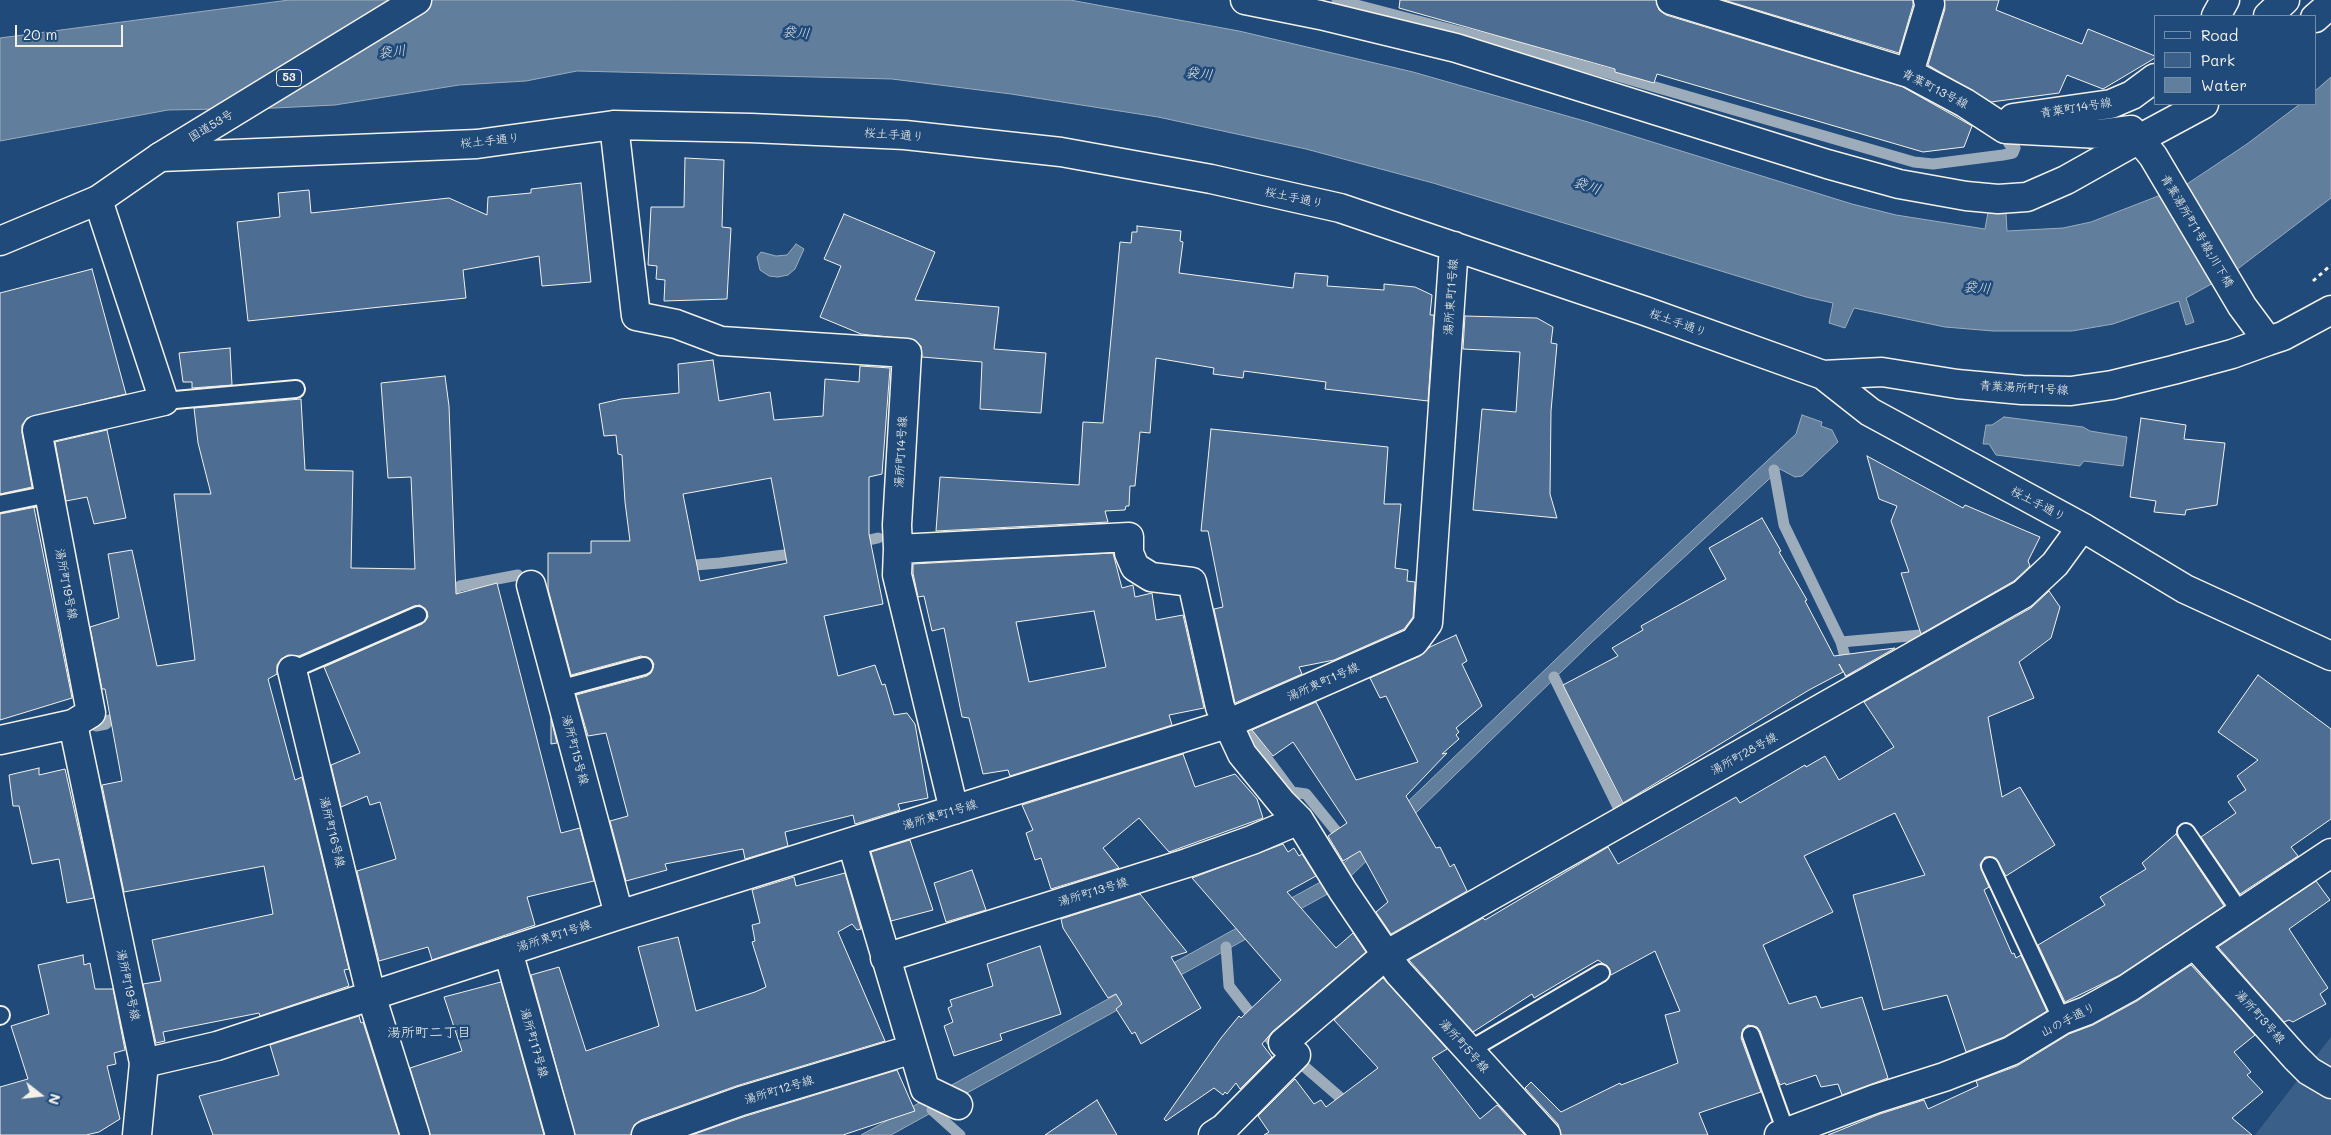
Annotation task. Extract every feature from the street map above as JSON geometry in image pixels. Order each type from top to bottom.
[{"type":"main road","name":"国道53号","points":[[0,241],[98,200],[160,157],[417,0]]},
{"type":"main road","points":[[1245,0],[1320,15],[1456,48],[1827,164],[1899,184],[1966,196],[1998,199],[2028,196],[2146,148],[2203,105]]},
{"type":"main road","name":"青葉町13号線","points":[[1671,0],[1909,73],[1965,103],[2005,130],[2100,134],[2131,130],[2146,148]]},
{"type":"main road","points":[[1909,73],[1930,4],[1928,0]]},
{"type":"main road","points":[[2217,15],[2225,0]]},
{"type":"main road","points":[[2269,15],[2285,0]]},
{"type":"main road","points":[[2316,17],[2331,4]]},
{"type":"main road","name":"青葉町14号線","points":[[1992,121],[2111,104],[2143,92],[2154,79]]},
{"type":"main road","name":"桜土手通り","points":[[160,157],[477,144],[614,125],[751,128],[905,135],[1061,152],[1211,180],[1340,208],[1822,375],[1870,412],[2082,527],[2185,589],[2331,656]]},
{"type":"main road","name":"湯所町14号線","points":[[614,125],[636,316],[676,324],[721,341],[907,353],[897,526],[898,549]]},
{"type":"main road","name":"青葉湯所町1号線;川下橋","points":[[2146,148],[2242,306],[2268,341]]},
{"type":"main road","points":[[98,200],[164,402]]},
{"type":"main road","name":"湯所東町1号線","points":[[144,1064],[217,1046],[619,915],[1227,724],[1414,642],[1428,623],[1454,246]]},
{"type":"main road","name":"青葉湯所町1号線","points":[[1822,375],[1882,372],[1975,386],[2022,390],[2071,391],[2112,385],[2232,354],[2283,336],[2331,310]]},
{"type":"main road","name":"湯所町19号線","points":[[144,1064],[73,724],[91,712],[37,430],[164,402]]},
{"type":"main road","name":"湯所町28号線","points":[[1222,1133],[1296,1055],[1283,1043],[1386,955],[2023,594],[2055,564],[2082,527]]},
{"type":"main road","points":[[954,810],[897,575],[898,549],[1129,536],[1130,553],[1135,567],[1151,577],[1192,582],[1220,707],[1227,724]]},
{"type":"main road","name":"湯所町15号線","points":[[531,585],[619,915]]},
{"type":"main road","name":"湯所町16号線","points":[[292,670],[371,995],[415,1135]]},
{"type":"main road","points":[[0,740],[73,724]]},
{"type":"main road","name":"湯所町5号線","points":[[1227,724],[1242,754],[1282,803],[1299,820],[1386,955],[1468,1051],[1546,1135]]},
{"type":"main road","name":"湯所町13号線","points":[[885,958],[1187,863],[1252,840],[1299,820]]},
{"type":"main road","points":[[852,842],[885,958],[926,1089],[958,1105]]},
{"type":"main road","name":"山の手通り","points":[[1782,1134],[1836,1125],[1944,1077],[2011,1051],[2062,1020],[2086,1011],[2128,988],[2331,853]]},
{"type":"main road","name":"湯所町3号線","points":[[2194,944],[2295,1057],[2309,1071],[2331,1084]]},
{"type":"main road","name":"湯所町17号線","points":[[508,951],[560,1135]]},
{"type":"main road","name":"湯所町12号線","points":[[646,1135],[741,1101],[913,1049]]},
{"type":"main road","points":[[136,1135],[144,1064]]},
{"type":"lane","points":[[164,402],[296,389]]},
{"type":"lane","points":[[0,504],[49,494]]},
{"type":"lane","points":[[292,670],[418,615]]},
{"type":"lane","points":[[559,689],[644,666]]},
{"type":"lane","points":[[2186,832],[2241,913]]},
{"type":"lane","points":[[1990,866],[2062,1020]]},
{"type":"lane","points":[[1468,1051],[1601,973]]},
{"type":"lane","points":[[1751,1035],[1782,1134]]},
{"type":"green space","points":[[2331,1037],[2331,1135],[2255,1135]]},
{"type":"water","name":"袋川","points":[[289,0],[1070,0],[1239,31],[1413,72],[1588,122],[1852,204],[1896,215],[1985,229],[1988,212],[2006,213],[2007,231],[2063,228],[2091,222],[2184,186],[2247,144],[2299,105],[2316,105],[2316,90],[2331,77],[2331,198],[2235,271],[2186,298],[2194,322],[2186,325],[2179,301],[2113,324],[2072,331],[1993,331],[1945,327],[1854,308],[1845,328],[1829,323],[1833,303],[1806,297],[1433,183],[1306,149],[1158,117],[1011,94],[892,79],[577,71],[526,81],[459,85],[335,105],[168,110],[0,141],[0,38]]},
{"type":"water","points":[[796,244],[804,249],[795,269],[788,275],[769,276],[760,270],[757,257],[761,252],[776,256],[787,255]]},
{"type":"water","points":[[1802,415],[1822,422],[1821,426],[1832,430],[1838,442],[1802,476],[1795,477],[1780,469],[1592,642],[1350,877],[1333,891],[891,1135],[861,1135],[1324,880],[1603,614],[1796,434]]},
{"type":"water","points":[[2004,417],[2083,427],[2090,431],[2127,437],[2123,466],[2084,461],[2080,466],[1996,455],[1989,444],[1983,444],[1986,425],[1992,425]]},
{"type":"building","points":[[1400,0],[1656,0],[1659,10],[1666,15],[1903,87],[1972,126],[1964,147],[1923,152],[1657,74],[1654,83],[1615,72],[1615,69],[1399,8]]},
{"type":"building","points":[[1724,0],[1913,0],[1913,5],[1899,53]]},
{"type":"building","points":[[1944,0],[1999,0],[1996,10],[2082,44],[2088,29],[2154,56],[2154,59],[2103,89],[2067,75],[2059,93],[1991,102],[1928,65],[1945,9]]},
{"type":"building","points":[[685,158],[724,160],[722,227],[731,228],[727,299],[664,301],[665,280],[656,279],[657,266],[648,265],[651,207],[684,207]]},
{"type":"building","points":[[581,183],[591,282],[542,286],[539,256],[463,270],[466,298],[248,321],[237,222],[280,217],[278,193],[309,190],[311,213],[449,198],[487,215],[488,197],[531,193],[531,189]]},
{"type":"building","points":[[844,214],[935,252],[915,300],[999,307],[994,349],[1046,353],[1041,413],[980,409],[982,362],[922,357],[921,346],[915,340],[861,334],[820,317],[841,266],[824,259]]},
{"type":"building","points":[[1137,226],[1181,231],[1180,241],[1183,242],[1179,273],[1293,288],[1295,273],[1328,276],[1327,286],[1384,290],[1384,284],[1415,287],[1432,295],[1430,315],[1434,315],[1428,401],[1325,389],[1326,382],[1244,371],[1243,378],[1213,374],[1214,368],[1156,358],[1150,433],[1140,432],[1135,486],[1130,486],[1129,506],[1126,506],[1125,510],[1105,511],[1108,522],[936,531],[940,477],[1079,485],[1083,422],[1103,423],[1120,242],[1131,243],[1132,232],[1137,232]]},
{"type":"building","points":[[92,269],[126,394],[27,418],[22,425],[22,433],[32,487],[0,494],[0,293]]},
{"type":"building","points":[[1465,316],[1537,318],[1553,327],[1551,343],[1557,344],[1551,411],[1550,494],[1557,518],[1473,510],[1482,409],[1516,412],[1520,352],[1463,349]]},
{"type":"building","points":[[230,348],[232,385],[192,388],[192,382],[183,382],[179,353]]},
{"type":"building","points":[[713,360],[719,401],[770,392],[774,420],[823,416],[825,379],[859,382],[860,366],[890,368],[882,474],[869,477],[869,534],[883,604],[824,616],[838,676],[875,665],[882,685],[885,684],[894,715],[907,713],[915,724],[928,798],[898,804],[900,810],[855,824],[853,815],[785,832],[788,846],[745,859],[743,849],[665,864],[667,870],[626,881],[610,821],[628,816],[606,733],[588,736],[576,695],[647,676],[651,673],[654,664],[651,659],[641,656],[571,675],[548,589],[548,553],[591,553],[591,541],[630,541],[622,455],[618,454],[616,435],[604,436],[599,404],[621,399],[679,393],[678,364]],"holes":[[[771,478],[787,563],[700,581],[683,494]]]},
{"type":"building","points":[[445,376],[449,406],[456,594],[497,583],[561,833],[580,828],[594,881],[527,897],[535,925],[432,960],[428,947],[379,961],[357,871],[396,859],[380,802],[370,805],[367,796],[341,807],[331,765],[360,753],[324,667],[422,624],[428,617],[427,611],[420,605],[414,606],[299,656],[288,655],[281,659],[277,665],[277,674],[268,679],[295,780],[302,777],[349,969],[344,970],[349,986],[260,1016],[259,1013],[163,1032],[165,1041],[156,1043],[143,984],[161,981],[152,940],[273,914],[264,866],[124,892],[102,785],[122,781],[105,689],[102,689],[90,627],[119,618],[108,554],[132,550],[157,666],[195,660],[174,494],[211,494],[198,443],[194,408],[301,399],[305,470],[353,471],[351,568],[415,569],[411,477],[388,478],[381,383]]},
{"type":"building","points":[[2141,418],[2186,425],[2184,439],[2225,443],[2217,505],[2186,510],[2185,515],[2154,512],[2156,501],[2130,497]]},
{"type":"building","points":[[1211,429],[1388,447],[1384,504],[1401,504],[1395,568],[1408,570],[1407,581],[1415,582],[1413,617],[1404,629],[1334,660],[1299,667],[1302,674],[1235,703],[1214,609],[1223,607],[1208,531],[1201,531]]},
{"type":"building","points":[[107,430],[126,518],[94,524],[87,497],[66,501],[55,442]]},
{"type":"building","points":[[1867,456],[1963,508],[1965,505],[2040,537],[2028,561],[2030,566],[2014,581],[1921,634],[1901,573],[1909,572],[1891,521],[1897,506],[1879,499]]},
{"type":"building","points":[[36,507],[34,508],[72,698],[0,720],[0,514]]},
{"type":"building","points":[[1762,518],[1807,600],[1805,601],[1834,656],[1895,648],[1846,676],[1839,664],[1843,672],[1809,690],[1623,803],[1563,685],[1618,656],[1612,648],[1643,630],[1641,626],[1726,579],[1709,548]]},
{"type":"building","points":[[1113,553],[1122,588],[1133,585],[1135,597],[1152,593],[1156,620],[1183,615],[1204,708],[1169,715],[1172,725],[1010,776],[1008,770],[983,774],[969,718],[962,717],[944,628],[932,631],[924,596],[918,597],[913,564]],"holes":[[[1094,611],[1106,667],[1029,682],[1016,622]]]},
{"type":"building","points":[[2049,591],[2060,607],[2051,638],[2019,662],[2034,698],[1988,717],[2002,797],[2020,787],[2055,845],[2006,876],[1995,858],[1985,857],[1980,865],[1989,887],[1984,890],[2012,954],[2014,953],[2016,958],[2021,955],[2047,1011],[2004,1037],[1966,1052],[1947,995],[1883,1010],[1853,895],[1925,875],[1895,813],[1804,856],[1833,912],[1763,945],[1789,1004],[1816,996],[1821,1008],[1862,997],[1888,1078],[1842,1095],[1838,1084],[1821,1087],[1816,1075],[1786,1085],[1785,1083],[1780,1085],[1760,1031],[1757,1027],[1748,1025],[1743,1029],[1741,1038],[1761,1092],[1699,1113],[1708,1135],[1561,1135],[1558,1124],[1525,1088],[1531,1082],[1561,1112],[1620,1083],[1621,1085],[1678,1063],[1665,1015],[1680,1011],[1655,951],[1611,975],[1609,968],[1598,960],[1534,998],[1532,994],[1473,1032],[1409,960],[1483,918],[1485,920],[1608,847],[1618,864],[1736,797],[1740,803],[1805,765],[1806,767],[1825,756],[1839,780],[1894,747],[1864,702],[2031,608]]},
{"type":"building","points":[[1456,635],[1467,661],[1462,664],[1482,706],[1456,728],[1459,732],[1456,735],[1459,739],[1442,754],[1447,753],[1406,796],[1436,848],[1440,847],[1450,867],[1454,864],[1467,891],[1391,934],[1376,912],[1388,902],[1360,851],[1343,861],[1328,836],[1347,823],[1293,742],[1273,756],[1252,730],[1316,702],[1356,780],[1418,762],[1386,696],[1380,698],[1370,678],[1420,656],[1430,647]]},
{"type":"building","points":[[2258,675],[2331,729],[2331,819],[2291,847],[2298,856],[2240,894],[2201,837],[2236,813],[2228,802],[2246,790],[2237,776],[2258,760],[2218,732]]},
{"type":"building","points":[[551,719],[557,743],[551,744]]},
{"type":"building","points":[[1183,754],[1195,787],[1235,774],[1257,799],[1263,818],[1169,852],[1139,818],[1103,848],[1119,868],[1051,889],[1041,858],[1035,860],[1026,833],[1033,830],[1022,805]]},
{"type":"building","points":[[39,768],[39,775],[65,769],[94,898],[67,903],[59,859],[32,864],[19,806],[13,806],[9,775]]},
{"type":"building","points":[[2176,834],[2224,906],[2120,975],[2065,1002],[2038,945],[2105,905],[2100,897],[2146,869],[2142,863]]},
{"type":"building","points":[[910,840],[933,910],[891,921],[871,852]]},
{"type":"building","points":[[1283,844],[1288,852],[1294,848],[1299,856],[1302,854],[1316,876],[1287,892],[1336,948],[1353,933],[1366,952],[1273,1031],[1262,1044],[1272,1057],[1240,1089],[1236,1083],[1227,1094],[1225,1092],[1223,1095],[1214,1088],[1166,1121],[1164,1119],[1221,1038],[1239,1016],[1241,1018],[1281,980],[1192,878]]},
{"type":"building","points":[[972,870],[986,910],[946,922],[934,883]]},
{"type":"building","points":[[845,873],[861,929],[857,930],[852,924],[838,932],[885,1041],[736,1086],[641,1120],[634,1125],[631,1135],[575,1135],[531,975],[559,967],[586,1051],[659,1026],[638,947],[678,937],[696,1011],[755,992],[766,987],[752,942],[755,941],[752,925],[760,923],[752,890],[794,877],[796,886]]},
{"type":"building","points":[[2316,881],[2330,900],[2289,929],[2328,988],[2320,994],[2326,1004],[2293,1022],[2289,1020],[2284,1022],[2218,947]]},
{"type":"building","points":[[1140,894],[1187,952],[1171,957],[1201,1008],[1141,1044],[1135,1032],[1132,1034],[1116,1009],[1122,1004],[1116,994],[1108,998],[1063,928],[1061,919]]},
{"type":"building","points":[[1040,946],[1061,1014],[1000,1034],[1002,1040],[954,1056],[944,1026],[953,1022],[948,1008],[952,1006],[950,1000],[993,986],[987,964]]},
{"type":"building","points":[[83,955],[84,965],[90,963],[95,989],[113,989],[125,1050],[114,1053],[116,1064],[107,1066],[120,1119],[99,1132],[86,1135],[0,1135],[0,1087],[28,1079],[11,1026],[49,1014],[38,965]]},
{"type":"building","points":[[2191,965],[2255,1035],[2234,1052],[2251,1072],[2247,1075],[2263,1092],[2232,1118],[2252,1135],[1828,1135],[1880,1114],[1924,1100],[1928,1109],[1978,1086],[1976,1081],[2017,1066],[2069,1034],[2093,1025],[2137,1001]]},
{"type":"building","points":[[1383,978],[1447,1049],[1432,1058],[1480,1119],[1497,1105],[1525,1135],[1264,1135],[1269,1132],[1258,1116],[1295,1079],[1314,1104],[1321,1100],[1326,1107],[1378,1068],[1334,1020]]},
{"type":"building","points":[[501,982],[544,1135],[430,1135],[410,1068],[462,1051],[444,997]]},
{"type":"building","points":[[359,1016],[361,1023],[363,1022],[399,1135],[213,1135],[199,1096],[279,1075],[270,1045]]},
{"type":"building","points":[[897,1070],[915,1111],[843,1135],[692,1135],[746,1116]]},
{"type":"building","points":[[1097,1100],[1117,1135],[1045,1135]]},
{"type":"waterway","points":[[1337,0],[1507,44],[1914,162],[1933,164],[2013,153],[2015,148],[2009,144]]},
{"type":"waterway","points":[[1774,470],[1784,525],[1841,642],[1851,679]]},
{"type":"waterway","points":[[855,543],[878,538]]},
{"type":"waterway","points":[[682,566],[800,553]]},
{"type":"waterway","points":[[444,595],[460,586],[518,575]]},
{"type":"waterway","points":[[1841,642],[1921,635]]},
{"type":"waterway","points":[[1554,677],[1620,811]]},
{"type":"waterway","points":[[96,726],[106,724],[105,721],[125,717]]},
{"type":"waterway","points":[[1243,726],[1292,792],[1306,794],[1345,842]]},
{"type":"waterway","points":[[1226,947],[1229,986],[1278,1049]]},
{"type":"waterway","points":[[1291,1058],[1298,1061],[1350,1106]]},
{"type":"waterway","points":[[932,1110],[960,1135]]},
{"type":"district","name":"湯所町二丁目","points":[[429,1033]]}]
